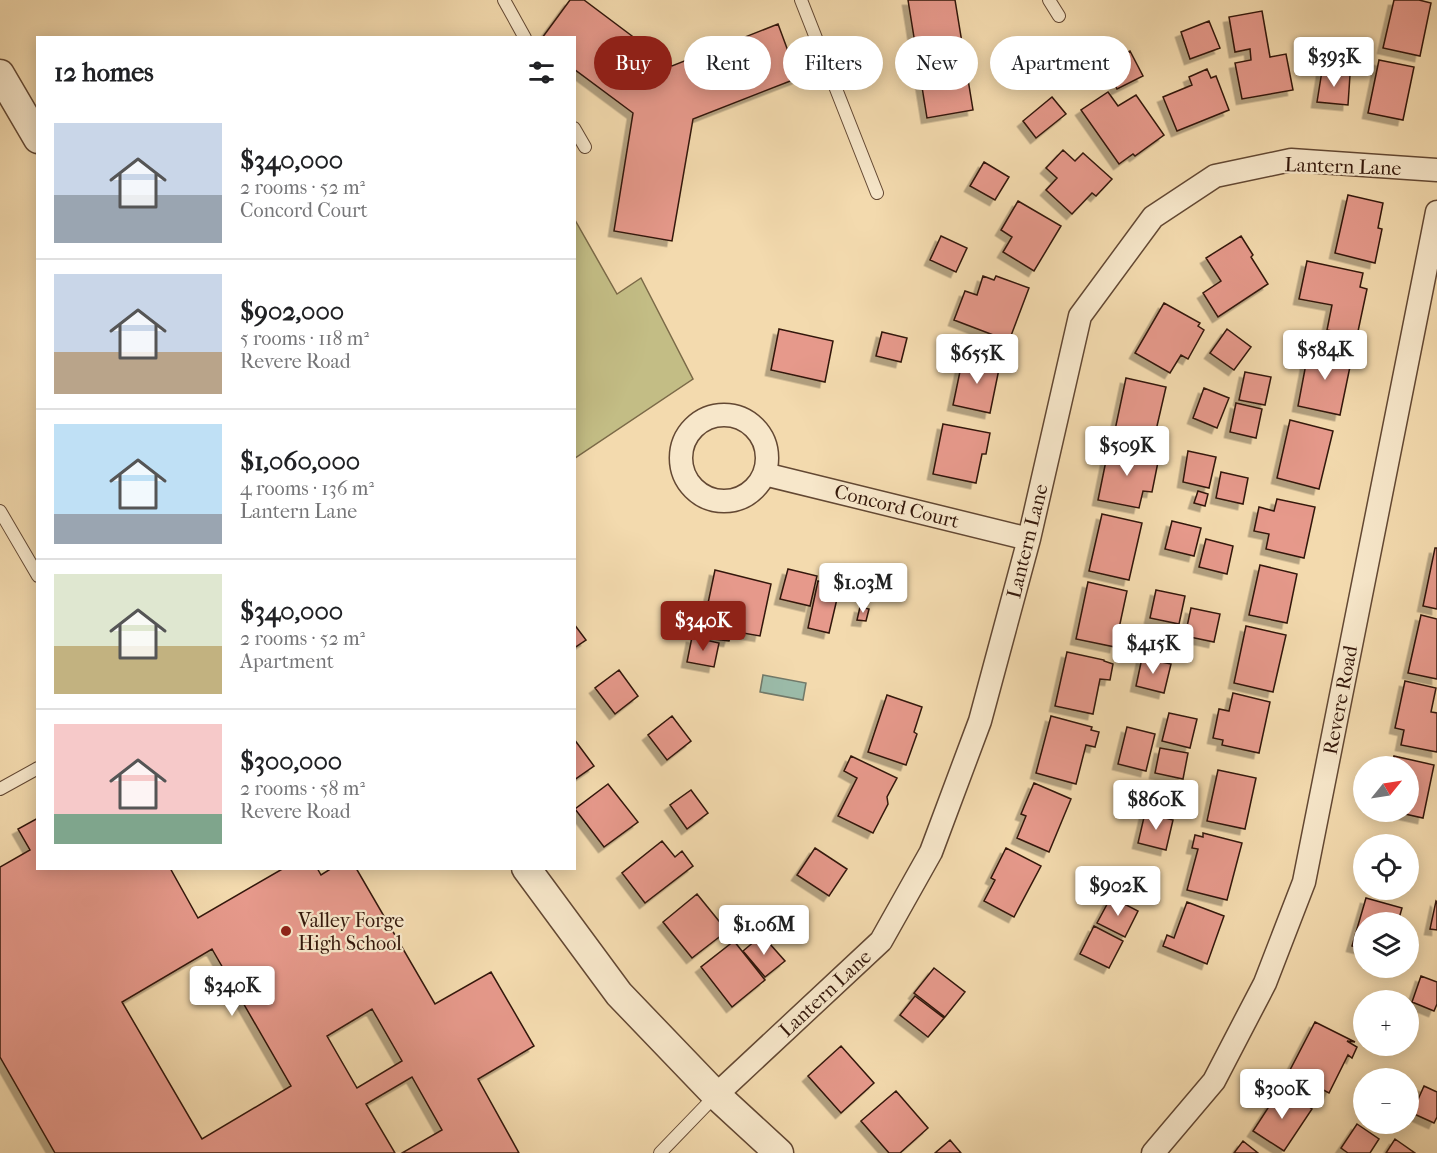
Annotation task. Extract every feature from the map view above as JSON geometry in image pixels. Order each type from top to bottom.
[{"type":"street","points":[[0,74],[36,135]]},
{"type":"street","name":"Lantern Lane","points":[[716,1095],[880,941],[931,852],[980,722],[1029,539],[1080,316],[1153,217],[1215,176],[1291,160],[1437,170]]},
{"type":"street","name":"Revere Road","points":[[1153,1153],[1214,1081],[1265,983],[1304,882],[1437,212]]},
{"type":"street","name":"Concord Court","points":[[764,474],[1029,539]]},
{"type":"street","points":[[527,870],[619,994],[716,1095],[778,1153]]},
{"type":"lane","points":[[504,0],[524,36]]},
{"type":"lane","points":[[801,0],[877,194]]},
{"type":"lane","points":[[1050,0],[1059,16]]},
{"type":"lane","points":[[576,131],[585,147]]},
{"type":"lane","points":[[0,511],[36,573]]},
{"type":"lane","points":[[0,789],[36,769]]},
{"type":"lane","points":[[660,1153],[716,1095]]},
{"type":"shaded area","points":[[576,222],[617,294],[641,278],[693,379],[576,457]]},
{"type":"shaded area","points":[[763,675],[806,683],[803,700],[760,692]]},
{"type":"building","points":[[570,0],[584,0],[632,36],[594,36],[594,84],[576,70],[576,36],[543,36]]},
{"type":"building","points":[[908,0],[955,0],[961,36],[914,36]]},
{"type":"building","points":[[1394,0],[1419,0],[1431,3],[1420,56],[1383,48]]},
{"type":"building","points":[[1262,11],[1270,57],[1286,54],[1293,90],[1242,99],[1235,63],[1251,60],[1250,49],[1235,52],[1229,17]]},
{"type":"building","points":[[1209,21],[1220,48],[1190,59],[1181,32]]},
{"type":"building","points":[[778,24],[783,38],[783,84],[771,89],[771,36],[748,36]]},
{"type":"building","points":[[1131,53],[1143,76],[1131,82]]},
{"type":"building","points":[[1379,60],[1414,67],[1403,120],[1368,113]]},
{"type":"building","points":[[684,61],[684,90],[767,90],[693,119],[672,241],[614,231],[633,113],[602,90],[672,90],[672,66]]},
{"type":"building","points":[[1207,69],[1211,78],[1216,76],[1229,110],[1177,131],[1163,97],[1192,85],[1189,77]]},
{"type":"building","points":[[1322,71],[1350,75],[1348,105],[1317,102]]},
{"type":"building","points":[[922,90],[970,90],[973,110],[927,118]]},
{"type":"building","points":[[1108,92],[1118,106],[1136,95],[1164,135],[1135,156],[1133,154],[1119,164],[1081,110]]},
{"type":"building","points":[[1052,97],[1066,114],[1036,138],[1023,121]]},
{"type":"building","points":[[1063,150],[1075,161],[1083,153],[1112,179],[1096,196],[1092,193],[1072,214],[1046,190],[1057,178],[1046,168]]},
{"type":"building","points":[[984,162],[1009,177],[995,200],[970,186]]},
{"type":"building","points":[[1348,195],[1383,203],[1378,228],[1382,229],[1375,263],[1335,253]]},
{"type":"building","points":[[1018,201],[1061,226],[1034,271],[1003,252],[1012,237],[1001,230]]},
{"type":"building","points":[[941,236],[967,248],[956,272],[930,260]]},
{"type":"building","points":[[1241,236],[1268,284],[1218,317],[1203,293],[1221,281],[1206,258]]},
{"type":"building","points":[[1307,261],[1363,273],[1360,287],[1367,289],[1357,336],[1327,330],[1332,305],[1299,299]]},
{"type":"building","points":[[983,276],[994,280],[996,276],[1029,288],[1009,341],[954,320],[965,291],[977,295]]},
{"type":"building","points":[[1164,303],[1200,323],[1198,326],[1204,330],[1188,359],[1181,355],[1170,373],[1135,353]]},
{"type":"building","points":[[779,329],[833,341],[825,382],[771,370]]},
{"type":"building","points":[[1227,329],[1251,347],[1234,370],[1210,353]]},
{"type":"building","points":[[882,332],[907,338],[901,362],[876,356]]},
{"type":"building","points":[[1309,348],[1352,357],[1340,415],[1298,406]]},
{"type":"building","points":[[963,357],[1000,364],[990,413],[953,405]]},
{"type":"building","points":[[1245,372],[1271,377],[1265,405],[1239,400]]},
{"type":"building","points":[[1126,378],[1166,387],[1154,439],[1115,430]]},
{"type":"building","points":[[1204,388],[1229,398],[1217,428],[1193,418]]},
{"type":"building","points":[[1236,403],[1262,409],[1256,438],[1230,432]]},
{"type":"building","points":[[1290,420],[1333,431],[1319,489],[1277,478]]},
{"type":"building","points":[[943,424],[990,433],[986,454],[982,454],[976,483],[933,474]]},
{"type":"building","points":[[1109,446],[1159,457],[1152,492],[1143,491],[1139,508],[1098,500]]},
{"type":"building","points":[[1188,451],[1216,457],[1209,488],[1183,482]]},
{"type":"building","points":[[1221,472],[1248,478],[1243,504],[1216,498]]},
{"type":"building","points":[[1198,491],[1208,494],[1205,506],[1194,503]]},
{"type":"building","points":[[1277,499],[1315,507],[1304,558],[1266,549],[1269,534],[1254,531],[1259,507],[1274,511]]},
{"type":"building","points":[[1102,514],[1142,523],[1129,580],[1089,571]]},
{"type":"building","points":[[1172,521],[1201,528],[1194,556],[1165,549]]},
{"type":"building","points":[[1206,539],[1233,546],[1227,574],[1199,567]]},
{"type":"building","points":[[1435,548],[1437,548],[1437,609],[1423,606]]},
{"type":"building","points":[[1260,565],[1297,574],[1287,623],[1249,615]]},
{"type":"building","points":[[788,569],[817,576],[810,606],[780,599]]},
{"type":"building","points":[[715,570],[771,584],[760,636],[732,631],[729,641],[714,639],[717,610],[707,608]]},
{"type":"building","points":[[818,581],[840,586],[829,633],[808,628]]},
{"type":"building","points":[[1088,582],[1127,591],[1115,647],[1076,639]]},
{"type":"building","points":[[1156,590],[1185,596],[1179,624],[1150,618]]},
{"type":"building","points":[[860,607],[869,609],[866,621],[857,620]]},
{"type":"building","points":[[1191,608],[1220,614],[1214,642],[1185,636]]},
{"type":"building","points":[[1421,615],[1437,619],[1437,679],[1408,673]]},
{"type":"building","points":[[1246,626],[1286,635],[1273,692],[1234,683]]},
{"type":"building","points":[[576,627],[586,640],[576,647]]},
{"type":"building","points":[[692,637],[719,643],[714,667],[687,662]]},
{"type":"building","points":[[1067,652],[1113,664],[1110,680],[1100,679],[1093,714],[1055,706]]},
{"type":"building","points":[[1142,658],[1171,664],[1164,693],[1136,686]]},
{"type":"building","points":[[619,670],[638,696],[615,714],[595,688]]},
{"type":"building","points":[[1405,681],[1436,688],[1431,712],[1437,713],[1437,752],[1401,745],[1404,730],[1395,728]]},
{"type":"building","points":[[1233,693],[1270,702],[1259,753],[1222,745],[1223,740],[1213,738],[1219,709],[1229,711]]},
{"type":"building","points":[[887,695],[922,707],[914,732],[917,734],[906,765],[868,752]]},
{"type":"building","points":[[1169,713],[1197,719],[1190,748],[1162,741]]},
{"type":"building","points":[[672,716],[691,741],[667,760],[648,735]]},
{"type":"building","points":[[1051,716],[1092,727],[1091,730],[1099,732],[1095,747],[1086,745],[1076,784],[1036,773]]},
{"type":"building","points":[[1127,727],[1155,734],[1146,771],[1118,764]]},
{"type":"building","points":[[576,742],[594,766],[576,779]]},
{"type":"building","points":[[1160,748],[1188,753],[1183,779],[1155,773]]},
{"type":"building","points":[[851,756],[897,778],[887,797],[888,804],[873,833],[838,816],[857,778],[844,771]]},
{"type":"building","points":[[1419,762],[1434,765],[1423,818],[1419,817]]},
{"type":"building","points":[[1218,770],[1256,778],[1245,829],[1207,821]]},
{"type":"building","points":[[1034,783],[1071,799],[1049,852],[1017,838],[1026,816],[1021,814]]},
{"type":"building","points":[[608,784],[638,822],[604,847],[576,808]]},
{"type":"building","points":[[691,790],[708,813],[687,829],[670,805]]},
{"type":"building","points":[[1145,813],[1173,820],[1166,850],[1138,843]]},
{"type":"building","name":"Valley Forge High School","points":[[36,819],[36,870],[171,870],[198,918],[281,870],[318,870],[321,875],[329,870],[357,870],[435,1004],[491,972],[534,1046],[478,1079],[519,1153],[402,1153],[442,1130],[412,1077],[366,1104],[395,1153],[55,1153],[0,1057],[0,867],[30,850],[18,829]],"holes":[[[212,949],[291,1086],[202,1139],[122,1002]],[[372,1009],[402,1061],[357,1088],[327,1036]]]},
{"type":"building","points":[[1203,833],[1242,843],[1227,900],[1187,890],[1198,849],[1192,848],[1195,835],[1203,837]]},
{"type":"building","points":[[662,841],[675,857],[682,851],[693,866],[645,903],[622,873]]},
{"type":"building","points":[[815,848],[847,869],[829,896],[797,875]]},
{"type":"building","points":[[1006,848],[1041,866],[1014,917],[984,901],[995,880],[991,878]]},
{"type":"building","points":[[697,894],[727,931],[692,958],[663,922]]},
{"type":"building","points":[[1111,897],[1138,911],[1125,937],[1097,923]]},
{"type":"building","points":[[1365,900],[1402,908],[1401,912],[1362,912]]},
{"type":"building","points":[[1187,902],[1224,916],[1207,964],[1163,946],[1167,935],[1174,938]]},
{"type":"building","points":[[1437,902],[1437,930],[1430,929]]},
{"type":"building","points":[[1094,926],[1123,941],[1109,968],[1080,954]]},
{"type":"building","points":[[762,935],[785,961],[765,977],[743,951]]},
{"type":"building","points":[[734,941],[765,980],[732,1007],[701,967]]},
{"type":"building","points":[[934,968],[965,992],[945,1017],[914,993]]},
{"type":"building","points":[[1421,976],[1437,982],[1437,1004],[1434,1011],[1419,1005],[1419,990],[1416,990]]},
{"type":"building","points":[[915,996],[944,1018],[928,1037],[900,1015]]},
{"type":"building","points":[[1315,1022],[1353,1041],[1347,1041],[1353,1045],[1352,1058],[1348,1055],[1329,1093],[1289,1072]]},
{"type":"building","points":[[841,1046],[874,1083],[841,1113],[808,1076]]},
{"type":"building","points":[[1424,1086],[1437,1092],[1437,1117],[1434,1123],[1419,1116],[1419,1097]]},
{"type":"building","points":[[1281,1088],[1312,1109],[1284,1151],[1253,1131]]},
{"type":"building","points":[[896,1091],[928,1128],[900,1153],[889,1153],[861,1121]]},
{"type":"building","points":[[1353,1130],[1353,1134],[1372,1134],[1379,1139],[1370,1153],[1348,1153],[1341,1148]]},
{"type":"building","points":[[1395,1139],[1415,1153],[1386,1153]]},
{"type":"building","points":[[950,1140],[961,1153],[935,1153]]},
{"type":"building","points":[[1243,1141],[1258,1153],[1234,1153]]},
{"type":"place","name":"Valley Forge High School","points":[[286,931]]}]
